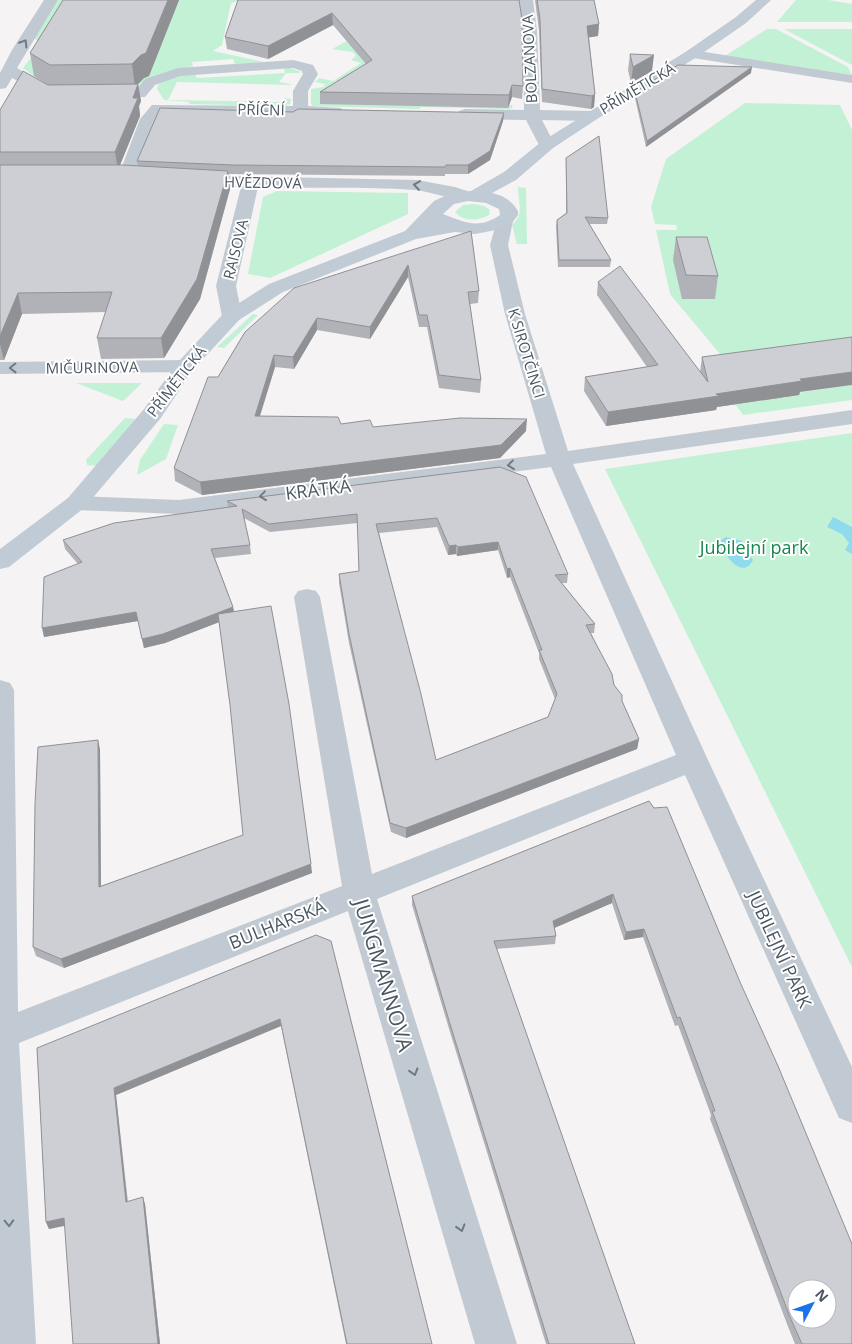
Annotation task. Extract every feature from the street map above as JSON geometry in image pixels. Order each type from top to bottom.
[{"type":"main road","name":"PŘÍMĚTICKÁ","points":[[411,235],[443,202],[469,196],[510,176],[547,145],[692,54],[741,20],[764,0]]},
{"type":"main road","points":[[504,213],[510,176]]},
{"type":"main road","points":[[469,196],[497,200],[504,213]]},
{"type":"main road","points":[[435,212],[441,220],[464,227]]},
{"type":"main road","name":"PŘÍMĚTICKÁ","points":[[0,560],[76,503],[152,414],[184,366],[232,316],[276,288],[411,235],[464,227],[495,225],[504,213]]},
{"type":"street","points":[[0,86],[19,50],[51,0]]},
{"type":"street","name":"BOLZANOVA","points":[[526,0],[530,32],[532,115],[547,145]]},
{"type":"street","points":[[692,54],[848,83]]},
{"type":"street","points":[[140,94],[150,82],[184,71],[293,64],[308,68],[311,74],[301,86],[299,93],[301,110]]},
{"type":"street","points":[[9,70],[51,95],[69,95]]},
{"type":"street","points":[[107,177],[133,177],[148,119],[156,108],[150,95],[123,94]]},
{"type":"street","name":"PŘÍČNÍ","points":[[156,108],[349,111]]},
{"type":"street","points":[[446,113],[591,116]]},
{"type":"street","name":"HVĚZDOVÁ","points":[[176,179],[250,183],[410,184],[469,196]]},
{"type":"street","name":"RAISOVA","points":[[232,316],[226,286],[250,183]]},
{"type":"street","name":"K SIROTČINCI","points":[[504,213],[499,245],[515,314],[559,459]]},
{"type":"street","points":[[464,227],[499,245]]},
{"type":"street","name":"MIČURINOVA","points":[[0,368],[184,366]]},
{"type":"street","points":[[559,459],[852,417]]},
{"type":"street","name":"KRÁTKÁ","points":[[76,503],[179,507],[559,459]]},
{"type":"street","name":"JUBILEJNÍ PARK","points":[[559,459],[693,760],[852,1106]]},
{"type":"street","name":"JUNGMANNOVA","points":[[307,597],[359,892],[496,1344]]},
{"type":"street","points":[[0,690],[1,1035],[15,1344]]},
{"type":"street","name":"BULHARSKÁ","points":[[1,1035],[693,760]]},
{"type":"green space","points":[[58,0],[244,0],[231,3],[222,45],[213,51],[264,62],[235,64],[233,59],[192,62],[193,66],[147,79],[132,89],[51,90],[23,68],[30,59],[52,48],[33,38]]},
{"type":"green space","points":[[796,0],[828,0],[852,4],[852,22],[777,22]]},
{"type":"green space","points":[[767,29],[776,29],[848,67],[852,75],[725,56]]},
{"type":"green space","points":[[784,29],[852,29],[852,65]]},
{"type":"green space","points":[[347,41],[366,64],[443,103],[512,105],[513,107],[510,109],[421,107],[419,109],[313,106],[311,104],[311,89],[324,87],[325,84],[315,82],[319,78],[333,81],[361,63],[351,60],[356,56],[353,52],[332,49]]},
{"type":"green space","points":[[284,68],[301,72],[286,73],[279,82],[292,85],[177,82],[168,100],[282,102],[284,98],[291,99],[290,104],[283,106],[189,104],[190,102],[164,100],[157,89],[158,85],[171,76],[195,74],[197,78],[285,73]]},
{"type":"green space","points":[[745,103],[840,105],[852,130],[852,353],[725,360],[670,294],[656,230],[677,230],[676,225],[655,224],[651,207],[666,159]]},
{"type":"green space","points":[[518,187],[526,188],[527,244],[517,244],[512,225],[520,212]]},
{"type":"green space","points":[[277,191],[408,193],[408,214],[270,278],[248,274],[263,197]]},
{"type":"green space","points":[[474,204],[484,206],[490,210],[489,215],[471,220],[462,218],[455,212],[463,205]]},
{"type":"green space","points":[[253,314],[258,315],[224,348],[217,347]]},
{"type":"green space","points":[[76,383],[142,383],[123,401]]},
{"type":"green space","points":[[852,385],[852,400],[743,415],[733,401],[779,395],[782,398],[799,395],[797,393]]},
{"type":"green space","points":[[125,418],[135,419],[104,462],[97,466],[87,465],[86,460]]},
{"type":"green space","points":[[164,424],[178,425],[166,459],[137,475],[140,460]]},
{"type":"green space","name":"Jubilejní park","points":[[852,433],[852,967],[605,469]]},
{"type":"water","points":[[833,517],[852,527],[852,554],[845,550],[849,543],[842,534],[827,527]]},
{"type":"water","points":[[726,537],[742,541],[753,560],[749,566],[739,567],[725,554],[719,545],[721,540]]},
{"type":"building","points":[[63,0],[168,0],[146,53],[141,55],[132,64],[50,65],[30,53]]},
{"type":"building","points":[[238,0],[519,0],[522,19],[523,86],[512,85],[509,95],[320,92],[372,60],[332,13],[268,46],[225,37]]},
{"type":"building","points":[[537,0],[594,0],[599,24],[587,26],[595,94],[592,96],[542,89],[540,19]]},
{"type":"building","points":[[630,54],[654,55],[633,67]]},
{"type":"building","points":[[678,65],[752,67],[647,141],[635,92]]},
{"type":"building","points":[[23,71],[48,85],[138,84],[133,98],[138,98],[115,152],[0,152],[0,110]]},
{"type":"building","points":[[160,108],[293,112],[298,109],[504,113],[490,151],[468,165],[446,165],[445,167],[233,165],[137,161]]},
{"type":"building","points":[[599,136],[608,218],[585,217],[611,260],[559,260],[557,220],[567,213],[566,158]]},
{"type":"building","points":[[0,165],[123,165],[228,171],[197,279],[161,338],[97,338],[112,292],[18,293],[0,336]]},
{"type":"building","points":[[471,231],[479,291],[468,292],[481,380],[439,375],[427,315],[419,315],[408,265],[370,327],[317,318],[293,357],[274,355],[255,416],[338,417],[341,424],[370,420],[373,427],[460,418],[527,419],[501,445],[200,482],[174,468],[208,377],[218,377],[245,332],[294,288]]},
{"type":"building","points":[[676,237],[707,237],[718,276],[686,275]]},
{"type":"building","points":[[620,266],[708,382],[702,357],[852,337],[852,372],[716,394],[719,396],[608,412],[585,377],[658,365],[598,282]]},
{"type":"building","points":[[500,467],[526,477],[568,574],[555,575],[595,624],[586,625],[612,674],[614,685],[622,695],[622,701],[639,739],[406,828],[390,823],[349,634],[339,574],[359,571],[357,514],[269,524],[242,509],[250,545],[211,549],[233,607],[163,634],[142,639],[136,612],[42,628],[44,577],[82,562],[63,540],[114,523],[237,506],[227,501]],"holes":[[[437,518],[449,546],[456,545],[458,547],[498,542],[507,569],[510,568],[542,650],[539,650],[557,694],[548,717],[436,760],[421,694],[376,524]]]},
{"type":"building","points":[[271,606],[289,704],[311,864],[61,959],[33,947],[35,804],[38,747],[98,740],[99,887],[243,835],[230,705],[218,614]]},
{"type":"building","points":[[649,801],[654,808],[667,807],[852,1244],[852,1344],[802,1344],[795,1329],[837,1329],[837,1279],[787,1279],[787,1309],[712,1111],[715,1111],[680,1017],[677,1018],[644,929],[626,932],[613,894],[553,921],[556,936],[494,941],[635,1344],[549,1344],[412,896]]},
{"type":"building","points":[[316,935],[331,941],[432,1344],[347,1344],[280,1019],[114,1088],[126,1202],[143,1197],[158,1344],[73,1344],[64,1218],[46,1222],[37,1048]]}]
